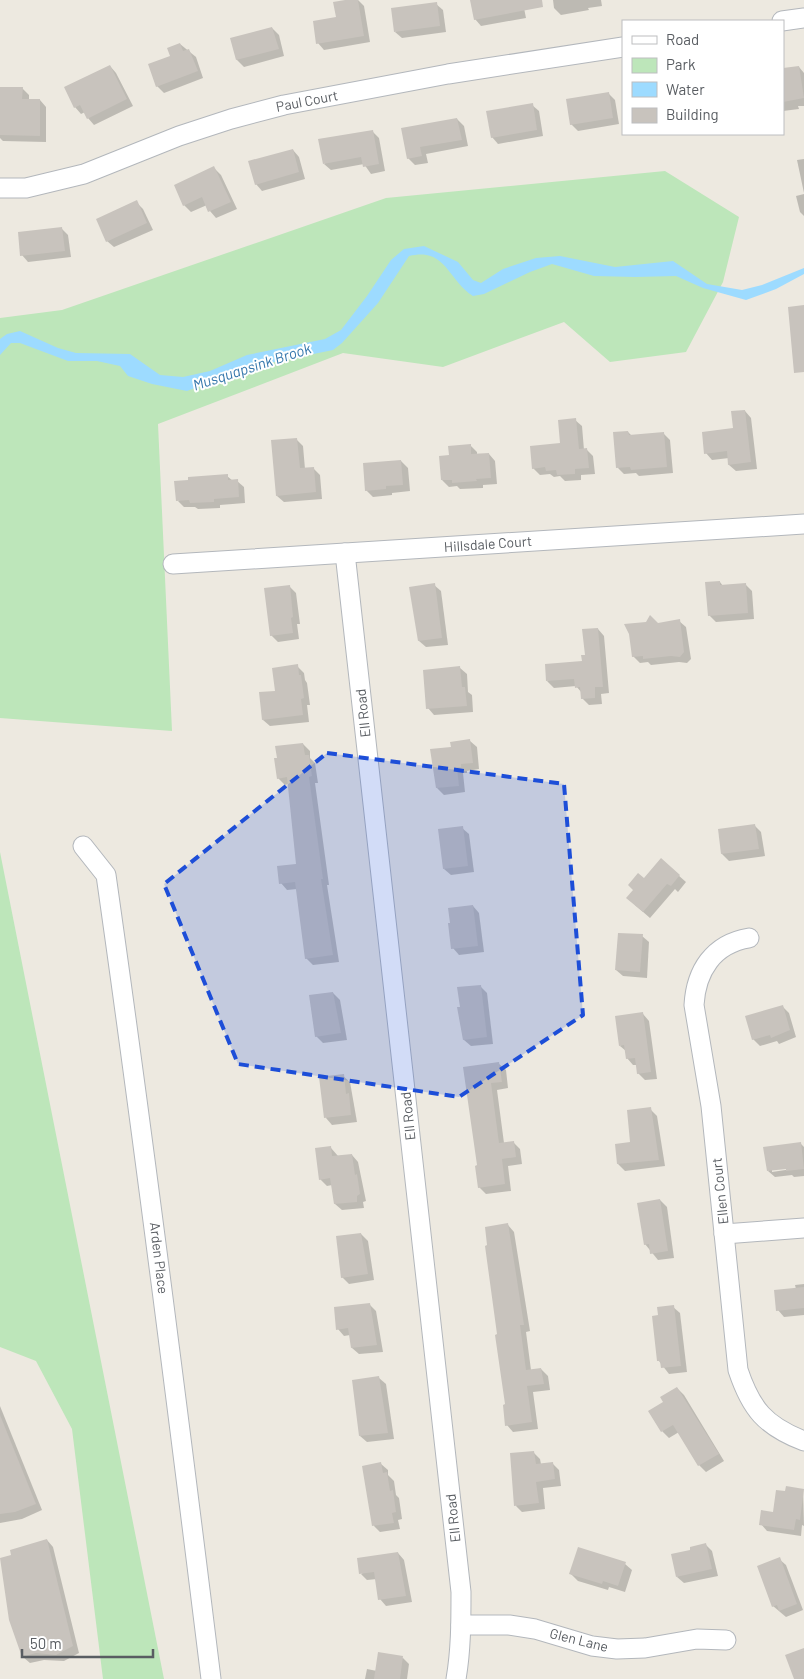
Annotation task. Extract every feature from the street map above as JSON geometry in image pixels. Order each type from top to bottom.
[{"type":"street","points":[[784,21],[804,18]]},
{"type":"street","name":"Paul Court","points":[[0,188],[26,188],[84,174],[179,136],[231,119],[284,105],[448,74],[622,46]]},
{"type":"street","name":"Hillsdale Court","points":[[173,564],[804,524]]},
{"type":"street","name":"Ell Road","points":[[345,553],[461,1592],[461,1625],[456,1679]]},
{"type":"street","name":"Arden Place","points":[[83,846],[106,875],[152,1204],[211,1679]]},
{"type":"street","name":"Ellen Court","points":[[749,938],[728,945],[713,955],[702,970],[695,988],[694,1005],[711,1106],[738,1370],[745,1392],[756,1410],[786,1434],[804,1441]]},
{"type":"street","points":[[724,1234],[804,1228]]},
{"type":"street","name":"Glen Lane","points":[[461,1625],[509,1625],[535,1629],[592,1646],[617,1649],[644,1648],[697,1639],[726,1640]]},
{"type":"highlighted area","points":[[327,753],[564,784],[583,1015],[459,1097],[238,1064],[164,884]]},
{"type":"green space","points":[[665,171],[739,217],[723,282],[686,352],[610,362],[564,322],[443,367],[343,353],[158,424],[172,731],[0,718],[0,318],[62,310],[386,198]]},
{"type":"green space","points":[[0,852],[164,1679],[103,1679],[72,1429],[36,1361],[0,1347]]},
{"type":"water","points":[[424,246],[458,262],[473,280],[481,283],[503,269],[536,258],[560,256],[615,267],[673,261],[707,284],[742,290],[762,285],[804,268],[804,274],[776,289],[746,300],[703,288],[676,276],[594,276],[552,264],[530,272],[484,294],[473,296],[464,289],[439,260],[421,254],[409,256],[378,303],[342,343],[333,350],[250,367],[187,391],[152,384],[128,376],[120,366],[97,361],[68,361],[20,343],[11,343],[0,355],[0,339],[7,334],[20,331],[58,348],[76,353],[130,354],[160,375],[183,377],[210,371],[247,355],[325,339],[341,330],[391,260],[404,249]]},
{"type":"building","points":[[358,0],[364,36],[316,44],[313,21],[336,17],[333,2]]},
{"type":"building","points":[[470,0],[542,0],[543,7],[474,20]]},
{"type":"building","points":[[437,2],[440,26],[394,32],[391,8]]},
{"type":"building","points":[[272,27],[279,49],[236,60],[230,38]]},
{"type":"building","points":[[180,43],[183,51],[189,49],[198,71],[156,87],[148,64],[170,56],[167,48]]},
{"type":"building","points":[[110,65],[127,99],[87,119],[80,105],[74,108],[64,87]]},
{"type":"building","points":[[799,66],[804,98],[784,102],[784,68]]},
{"type":"building","points":[[0,87],[23,87],[22,99],[40,99],[40,136],[0,135]]},
{"type":"building","points":[[609,92],[613,118],[570,125],[566,99]]},
{"type":"building","points":[[533,103],[537,130],[491,138],[486,111]]},
{"type":"building","points":[[457,118],[462,140],[420,147],[422,156],[407,159],[401,128]]},
{"type":"building","points":[[373,130],[379,164],[363,167],[361,157],[323,164],[318,139]]},
{"type":"building","points":[[293,149],[299,172],[255,185],[248,161]]},
{"type":"building","points":[[214,166],[231,202],[208,212],[202,197],[183,206],[174,185]]},
{"type":"building","points":[[137,200],[147,223],[106,242],[96,219]]},
{"type":"building","points":[[62,227],[65,251],[20,256],[18,232]]},
{"type":"building","points":[[804,305],[804,372],[794,373],[788,307]]},
{"type":"building","points":[[745,410],[751,462],[728,465],[727,451],[704,454],[702,432],[733,428],[731,411]]},
{"type":"building","points":[[576,418],[579,449],[587,448],[589,468],[575,469],[575,474],[557,475],[556,470],[546,471],[545,467],[532,469],[530,446],[560,443],[558,420]]},
{"type":"building","points":[[628,431],[629,435],[664,432],[667,467],[631,470],[630,467],[616,468],[613,432]]},
{"type":"building","points":[[297,438],[300,468],[314,467],[316,492],[276,496],[271,440]]},
{"type":"building","points":[[471,444],[471,454],[489,453],[491,478],[452,483],[452,480],[441,480],[439,456],[449,455],[448,446]]},
{"type":"building","points":[[401,460],[403,485],[386,486],[386,489],[365,491],[363,463]]},
{"type":"building","points":[[228,474],[228,480],[238,479],[239,497],[214,499],[214,502],[190,503],[189,500],[176,501],[174,481],[188,480],[188,477]]},
{"type":"building","points":[[720,581],[720,585],[746,583],[748,613],[708,616],[705,582]]},
{"type":"building","points":[[435,583],[442,638],[418,641],[409,587]]},
{"type":"building","points":[[290,585],[293,633],[270,636],[264,588]]},
{"type":"building","points":[[650,615],[658,623],[680,619],[684,652],[680,657],[643,659],[643,656],[632,657],[629,634],[624,624],[646,622]]},
{"type":"building","points":[[598,628],[603,687],[595,687],[595,698],[581,699],[580,687],[575,688],[574,679],[546,681],[545,664],[582,661],[581,655],[585,655],[582,629]]},
{"type":"building","points":[[298,664],[304,698],[301,699],[303,715],[262,720],[259,692],[275,691],[272,668]]},
{"type":"building","points":[[460,666],[462,687],[465,687],[467,706],[426,709],[423,670]]},
{"type":"building","points":[[470,739],[473,763],[461,764],[461,767],[457,767],[459,786],[436,788],[430,749],[451,747],[450,742]]},
{"type":"building","points":[[303,743],[305,755],[309,755],[312,776],[309,777],[323,879],[321,879],[333,955],[305,959],[295,882],[279,884],[277,866],[296,864],[287,777],[277,779],[274,758],[277,758],[275,746]]},
{"type":"building","points":[[755,824],[759,849],[721,854],[718,829]]},
{"type":"building","points":[[463,826],[468,866],[443,869],[438,829]]},
{"type":"building","points":[[661,858],[680,875],[671,886],[667,884],[643,912],[626,898],[633,890],[628,885],[638,873],[644,878]]},
{"type":"building","points":[[473,905],[478,946],[451,949],[448,908]]},
{"type":"building","points":[[618,933],[643,934],[640,972],[615,970]]},
{"type":"building","points":[[481,985],[487,1037],[463,1040],[457,1007],[460,1007],[457,987]]},
{"type":"building","points":[[333,992],[341,1033],[315,1037],[309,995]]},
{"type":"building","points":[[783,1005],[790,1030],[771,1038],[770,1035],[752,1040],[745,1016]]},
{"type":"building","points":[[643,1012],[651,1072],[637,1074],[635,1058],[626,1059],[624,1045],[619,1046],[615,1016]]},
{"type":"building","points":[[499,1062],[502,1082],[491,1083],[499,1143],[514,1141],[516,1157],[502,1159],[505,1184],[478,1188],[475,1166],[477,1165],[463,1067]]},
{"type":"building","points":[[344,1074],[346,1094],[349,1093],[351,1115],[324,1118],[319,1077]]},
{"type":"building","points":[[651,1107],[659,1160],[617,1164],[615,1144],[630,1142],[627,1110]]},
{"type":"building","points":[[801,1142],[804,1169],[767,1171],[763,1147]]},
{"type":"building","points":[[331,1146],[332,1156],[352,1154],[360,1194],[357,1196],[357,1202],[334,1204],[330,1178],[319,1180],[315,1148]]},
{"type":"building","points":[[660,1199],[668,1251],[650,1254],[649,1244],[644,1245],[637,1203]]},
{"type":"building","points":[[508,1223],[524,1325],[520,1325],[526,1370],[541,1368],[544,1384],[527,1386],[532,1422],[505,1426],[503,1405],[505,1404],[495,1335],[497,1334],[485,1246],[487,1245],[485,1227]]},
{"type":"building","points":[[361,1233],[368,1274],[341,1278],[336,1236]]},
{"type":"building","points":[[804,1287],[804,1308],[776,1311],[774,1290]]},
{"type":"building","points":[[370,1303],[377,1345],[351,1348],[348,1328],[336,1330],[334,1307]]},
{"type":"building","points":[[674,1305],[681,1366],[661,1368],[660,1361],[657,1361],[652,1316],[658,1315],[657,1307]]},
{"type":"building","points":[[379,1376],[388,1433],[359,1436],[352,1380]]},
{"type":"building","points":[[677,1387],[719,1454],[698,1466],[673,1425],[661,1432],[648,1411],[663,1402],[660,1397]]},
{"type":"building","points":[[0,1415],[36,1504],[15,1512],[0,1514]]},
{"type":"building","points":[[534,1451],[536,1464],[553,1462],[555,1479],[536,1482],[539,1503],[514,1506],[510,1453]]},
{"type":"building","points":[[381,1462],[383,1473],[387,1472],[390,1491],[393,1490],[396,1512],[392,1513],[394,1523],[372,1526],[362,1466]]},
{"type":"building","points":[[786,1486],[804,1489],[800,1520],[796,1519],[794,1530],[759,1525],[761,1510],[773,1512],[776,1490],[785,1491]]},
{"type":"building","points":[[47,1539],[73,1646],[56,1655],[36,1653],[22,1657],[9,1620],[0,1558],[11,1555],[10,1550]]},
{"type":"building","points":[[706,1543],[712,1569],[676,1577],[671,1554],[690,1550],[690,1547]]},
{"type":"building","points":[[578,1547],[626,1562],[618,1586],[603,1581],[602,1584],[569,1574]]},
{"type":"building","points":[[398,1552],[406,1596],[378,1600],[374,1572],[359,1574],[357,1558]]},
{"type":"building","points":[[780,1557],[797,1604],[779,1611],[777,1605],[772,1607],[757,1566]]},
{"type":"building","points":[[804,1648],[804,1679],[794,1679],[785,1655]]},
{"type":"building","points":[[378,1652],[403,1656],[400,1679],[374,1679]]},
{"type":"water label","name":"Musquapsink Brook","points":[[252,367]]}]
